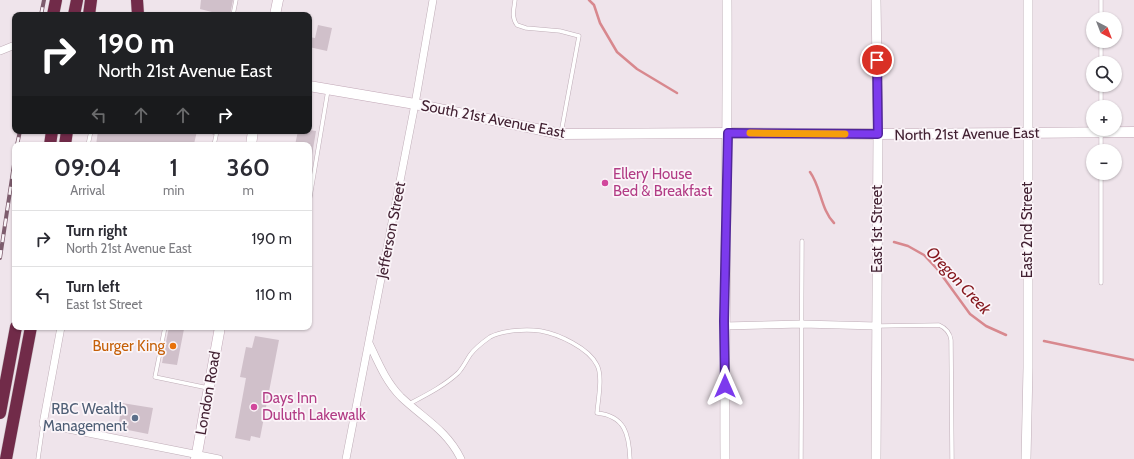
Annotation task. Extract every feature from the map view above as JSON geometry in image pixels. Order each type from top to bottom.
[{"type":"highway","points":[[54,12],[56,0]]},
{"type":"highway","points":[[75,12],[77,0]]},
{"type":"highway","points":[[90,12],[92,0]]},
{"type":"highway","points":[[0,413],[15,330]]},
{"type":"highway","points":[[6,459],[30,330]]},
{"type":"main road","points":[[276,12],[278,0]]},
{"type":"main road","name":"South 21st Avenue East","points":[[312,87],[415,104],[561,134],[728,133]]},
{"type":"main road","name":"North 21st Avenue East","points":[[728,133],[878,134],[1086,131]]},
{"type":"main road","name":"North 21st Avenue East","points":[[1122,132],[1134,132]]},
{"type":"main road","name":"London Road","points":[[196,457],[219,330]]},
{"type":"street","name":"Jefferson Street","points":[[346,459],[415,104],[433,0]]},
{"type":"street","points":[[725,459],[724,326],[728,133],[727,0]]},
{"type":"street","name":"East 1st Street","points":[[876,0],[878,134],[876,459]]},
{"type":"street","name":"East 2nd Street","points":[[1026,459],[1028,368],[1028,0]]},
{"type":"street","points":[[0,51],[12,46]]},
{"type":"street","points":[[724,326],[802,324],[877,326]]},
{"type":"street","points":[[60,330],[43,424],[196,457],[219,459]]},
{"type":"street","points":[[369,343],[393,388],[409,404],[443,432],[461,459]]},
{"type":"lane","points":[[234,12],[236,0]]},
{"type":"lane","points":[[515,0],[513,15],[517,25],[526,28],[560,31],[579,36],[561,134]]},
{"type":"lane","points":[[1101,0],[1101,12]]},
{"type":"lane","points":[[312,182],[328,90]]},
{"type":"lane","points":[[1101,283],[1102,180]]},
{"type":"lane","points":[[801,459],[802,241]]},
{"type":"lane","points":[[877,326],[939,325],[949,333],[951,340],[952,459]]},
{"type":"lane","points":[[164,330],[155,377],[209,388]]},
{"type":"lane","points":[[409,404],[447,383],[459,372],[472,352],[492,336],[517,331],[540,331],[578,346],[595,360],[599,371],[597,413],[614,418],[624,427],[629,444],[630,459]]},
{"type":"lane","points":[[38,459],[43,424]]},
{"type":"building","points":[[201,0],[233,0],[231,12],[212,12],[200,9]]},
{"type":"building","points":[[318,25],[332,28],[327,51],[312,48],[312,38],[315,38]]},
{"type":"building","points":[[312,130],[316,131],[312,155],[312,142],[296,142],[297,134],[312,134]]},
{"type":"building","points":[[98,134],[196,134],[194,142],[96,142]]},
{"type":"building","name":"Burger King","points":[[168,330],[184,330],[177,365],[162,363]]},
{"type":"building","name":"Days Inn Duluth Lakewalk","points":[[255,336],[279,340],[260,438],[251,436],[250,441],[235,438],[246,378],[240,377],[246,347],[252,348]]},
{"type":"building","name":"RBC Wealth Management","points":[[122,403],[153,408],[148,434],[118,428]]},
{"type":"waterway","name":"Oregon Creek","points":[[589,0],[594,5],[600,23],[617,52],[637,69],[677,93]]},
{"type":"waterway","name":"Oregon Creek","points":[[810,172],[817,184],[826,212],[834,223]]},
{"type":"waterway","name":"Oregon Creek","points":[[894,242],[908,246],[924,255],[938,270],[970,314],[986,326],[1006,335]]},
{"type":"waterway","name":"Oregon Creek","points":[[1044,341],[1134,360]]},
{"type":"railway","points":[[42,12],[44,0]]},
{"type":"railway","points":[[18,142],[19,134]]},
{"type":"railway","points":[[0,258],[12,178]]},
{"type":"slow traffic","points":[[750,133],[845,134]]},
{"type":"place","name":"Ellery House Bed & Breakfast","points":[[605,183]]},
{"type":"place","name":"Burger King","points":[[173,346]]},
{"type":"place","name":"Days Inn Duluth Lakewalk","points":[[254,407]]},
{"type":"place","name":"RBC Wealth Management","points":[[135,418]]},
{"type":"route","points":[[725,386],[724,321],[728,133],[878,134],[877,60]]}]
